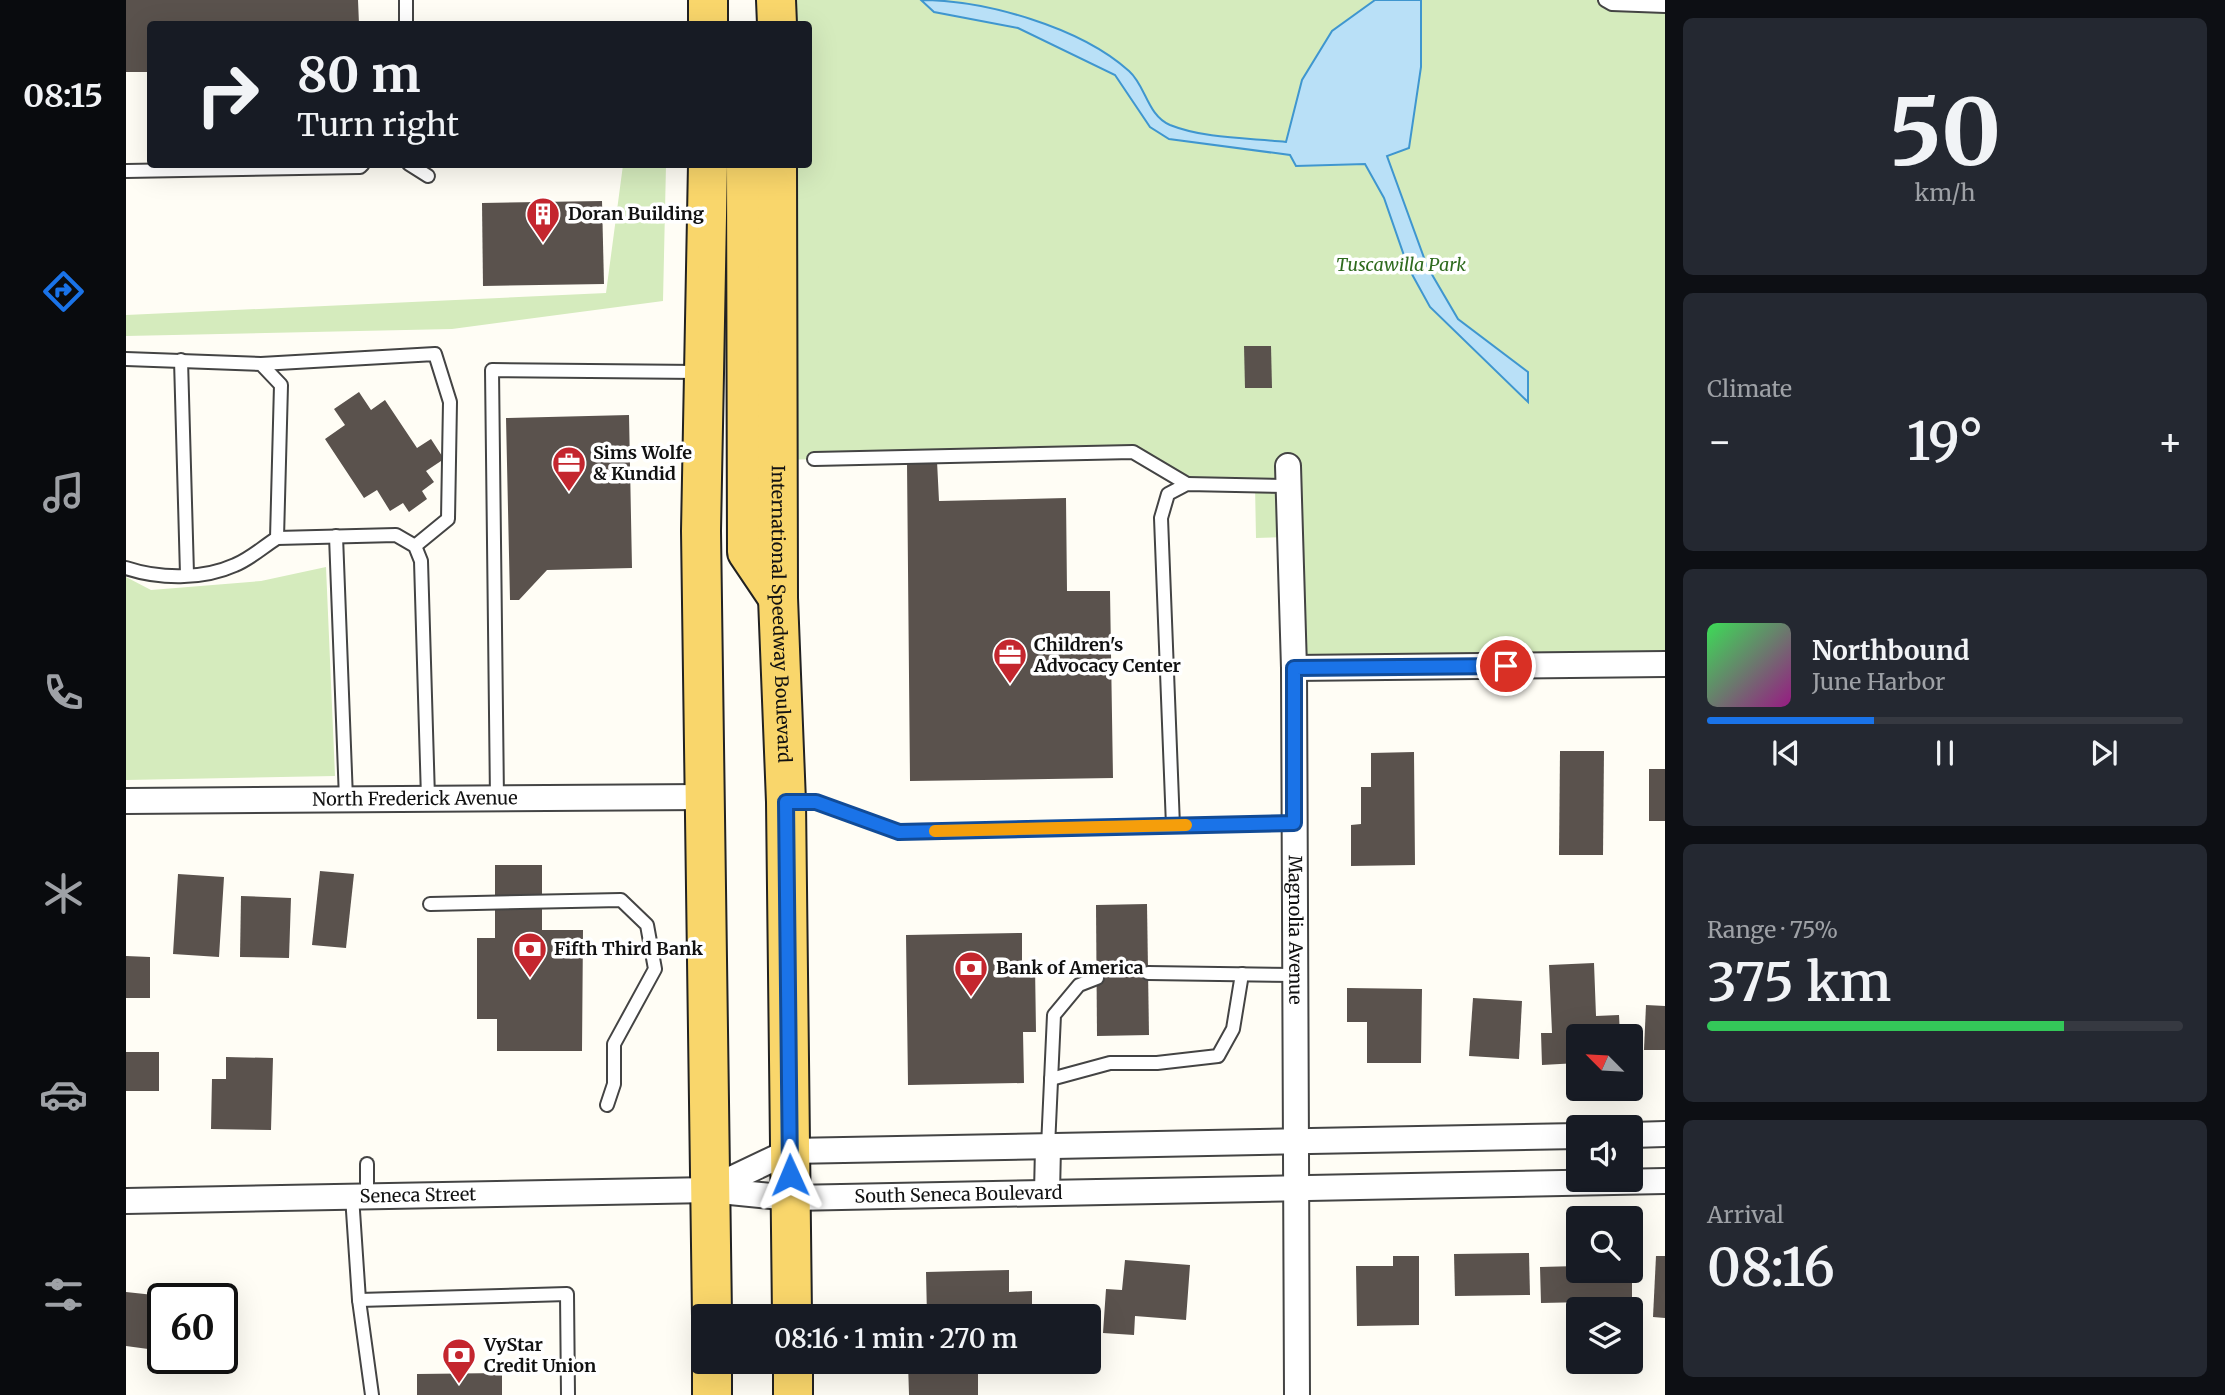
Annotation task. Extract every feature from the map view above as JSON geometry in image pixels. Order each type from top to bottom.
[{"type":"main road","points":[[708,0],[708,21]]},
{"type":"main road","points":[[776,0],[777,21]]},
{"type":"main road","points":[[708,168],[701,531],[712,1304]]},
{"type":"main road","points":[[746,168],[747,552],[778,598]]},
{"type":"main road","name":"International Speedway Boulevard","points":[[777,168],[778,598],[786,802],[792,1304]]},
{"type":"main road","points":[[712,1374],[712,1395]]},
{"type":"main road","points":[[793,1374],[793,1395]]},
{"type":"street","name":"Magnolia Avenue","points":[[1288,476],[1294,668],[1297,1395]]},
{"type":"street","points":[[1294,668],[1665,664]]},
{"type":"street","name":"North Frederick Avenue","points":[[126,801],[704,797]]},
{"type":"street","points":[[1643,1135],[1665,1135]]},
{"type":"street","points":[[710,1189],[790,1152],[1566,1136]]},
{"type":"street","points":[[1047,1194],[1048,1147]]},
{"type":"street","name":"South Seneca Boulevard","points":[[710,1189],[791,1198],[1665,1181]]},
{"type":"street","name":"Seneca Street","points":[[126,1201],[710,1189]]},
{"type":"lane","points":[[406,0],[406,21]]},
{"type":"lane","points":[[1605,0],[1612,4],[1665,6]]},
{"type":"lane","points":[[126,170],[282,168]]},
{"type":"lane","points":[[415,168],[428,176]]},
{"type":"lane","points":[[126,359],[261,364],[435,354],[450,402],[448,519],[415,546]]},
{"type":"lane","points":[[181,360],[187,575]]},
{"type":"lane","points":[[261,364],[281,385],[277,538]]},
{"type":"lane","points":[[497,799],[492,615],[492,370],[704,372]]},
{"type":"lane","points":[[814,459],[1133,452],[1187,484]]},
{"type":"lane","points":[[1173,826],[1161,518],[1168,494],[1187,484],[1288,476]]},
{"type":"lane","points":[[126,568],[154,576],[207,574],[236,565],[277,538],[396,535],[415,546],[421,561],[428,797]]},
{"type":"lane","points":[[335,536],[346,799]]},
{"type":"lane","points":[[786,802],[816,802],[899,832],[1294,823]]},
{"type":"lane","points":[[429,904],[621,900],[647,925],[655,969],[614,1044],[614,1084],[607,1105]]},
{"type":"lane","points":[[1148,974],[1296,975]]},
{"type":"lane","points":[[1051,1079],[1110,1063],[1157,1063],[1218,1056],[1233,1029],[1242,974]]},
{"type":"lane","points":[[1048,1147],[1054,1015],[1079,985],[1097,978]]},
{"type":"lane","points":[[367,1164],[360,1196],[359,1300],[372,1395]]},
{"type":"lane","points":[[359,1300],[567,1294],[568,1395]]},
{"type":"green space","name":"Tuscawilla Park","points":[[776,0],[1665,0],[1665,664],[1294,668],[1290,537],[1256,538],[1255,485],[1187,484],[1133,452],[778,460],[777,168],[812,168],[812,21],[777,21]]},
{"type":"green space","points":[[623,168],[666,168],[663,301],[452,329],[126,336],[126,315],[606,293]]},
{"type":"green space","points":[[326,567],[335,776],[126,780],[126,577],[151,590],[261,581]]},
{"type":"water","points":[[921,0],[946,1],[1002,11],[1059,29],[1085,41],[1129,71],[1156,114],[1170,125],[1213,135],[1286,142],[1302,80],[1332,31],[1375,0],[1421,0],[1421,67],[1409,148],[1387,156],[1427,266],[1458,319],[1528,372],[1528,402],[1430,307],[1408,267],[1384,198],[1365,164],[1296,166],[1290,155],[1169,139],[1150,127],[1115,75],[1018,28],[934,12]]},
{"type":"building","points":[[126,0],[358,0],[359,21],[147,21],[147,72],[126,72]]},
{"type":"building","name":"Doran Building","points":[[602,201],[604,284],[483,286],[482,203]]},
{"type":"building","points":[[1244,346],[1271,346],[1272,388],[1245,388]]},
{"type":"building","points":[[359,392],[371,410],[385,400],[417,448],[431,439],[444,459],[426,471],[434,482],[422,491],[427,499],[409,512],[403,503],[390,511],[377,490],[364,498],[325,439],[345,425],[334,409]]},
{"type":"building","name":"Sims Wolfe & Kundid","points":[[629,415],[632,568],[547,570],[519,600],[510,600],[506,418]]},
{"type":"building","name":"Children's Advocacy Center","points":[[937,461],[939,501],[1066,498],[1067,591],[1110,591],[1113,778],[910,781],[907,463]]},
{"type":"building","points":[[1560,751],[1604,751],[1603,855],[1559,855]]},
{"type":"building","points":[[1414,752],[1415,865],[1351,866],[1351,825],[1361,824],[1361,787],[1371,787],[1371,753]]},
{"type":"building","points":[[1649,769],[1665,769],[1665,821],[1649,821]]},
{"type":"building","name":"Fifth Third Bank","points":[[495,865],[542,865],[542,930],[583,930],[582,1051],[497,1051],[497,1019],[477,1019],[477,938],[495,938]]},
{"type":"building","points":[[320,871],[354,874],[346,948],[312,945]]},
{"type":"building","points":[[178,874],[224,877],[219,957],[173,954]]},
{"type":"building","points":[[241,896],[291,898],[289,958],[240,957]]},
{"type":"building","points":[[1147,904],[1149,1035],[1097,1036],[1096,905]]},
{"type":"building","name":"Bank of America","points":[[1022,933],[1022,965],[1035,965],[1036,1032],[1023,1032],[1024,1083],[908,1085],[906,935]]},
{"type":"building","points":[[126,956],[150,957],[150,998],[126,998]]},
{"type":"building","points":[[1594,963],[1596,1016],[1619,1015],[1619,1024],[1566,1024],[1566,1064],[1542,1065],[1541,1033],[1552,1033],[1549,965]]},
{"type":"building","points":[[1347,988],[1422,989],[1421,1063],[1367,1063],[1367,1022],[1347,1022]]},
{"type":"building","points":[[1473,998],[1522,1001],[1519,1059],[1469,1056]]},
{"type":"building","points":[[1646,1005],[1665,1006],[1665,1050],[1644,1050]]},
{"type":"building","points":[[126,1052],[159,1052],[159,1091],[126,1091]]},
{"type":"building","points":[[226,1057],[273,1058],[271,1130],[211,1129],[212,1079],[226,1079]]},
{"type":"building","points":[[1529,1253],[1530,1295],[1455,1296],[1454,1254]]},
{"type":"building","points":[[1393,1256],[1419,1256],[1419,1325],[1357,1326],[1356,1266],[1393,1266]]},
{"type":"building","points":[[1656,1256],[1665,1256],[1665,1318],[1653,1317]]},
{"type":"building","points":[[1125,1260],[1190,1265],[1186,1320],[1135,1316],[1134,1335],[1103,1333],[1106,1289],[1122,1290]]},
{"type":"building","points":[[1566,1266],[1566,1283],[1632,1283],[1632,1297],[1566,1297],[1566,1302],[1541,1303],[1540,1267]]},
{"type":"building","points":[[1009,1270],[1009,1292],[1032,1291],[1032,1304],[927,1304],[926,1272]]},
{"type":"building","points":[[126,1292],[147,1294],[147,1349],[126,1346]]},
{"type":"building","name":"VyStar Credit Union","points":[[502,1373],[502,1395],[417,1395],[417,1374]]},
{"type":"building","points":[[908,1374],[978,1374],[978,1395],[909,1395]]},
{"type":"slow traffic","points":[[935,831],[1186,825]]},
{"type":"place","name":"Doran Building","points":[[543,244]]},
{"type":"place","name":"Sims Wolfe & Kundid","points":[[569,493]]},
{"type":"place","name":"Children's Advocacy Center","points":[[1010,685]]},
{"type":"place","name":"Fifth Third Bank","points":[[530,979]]},
{"type":"place","name":"Bank of America","points":[[971,998]]},
{"type":"place","name":"VyStar Credit Union","points":[[459,1385]]},
{"type":"route","points":[[790,1175],[786,802],[816,802],[899,832],[1294,823],[1294,668],[1506,666]]}]
